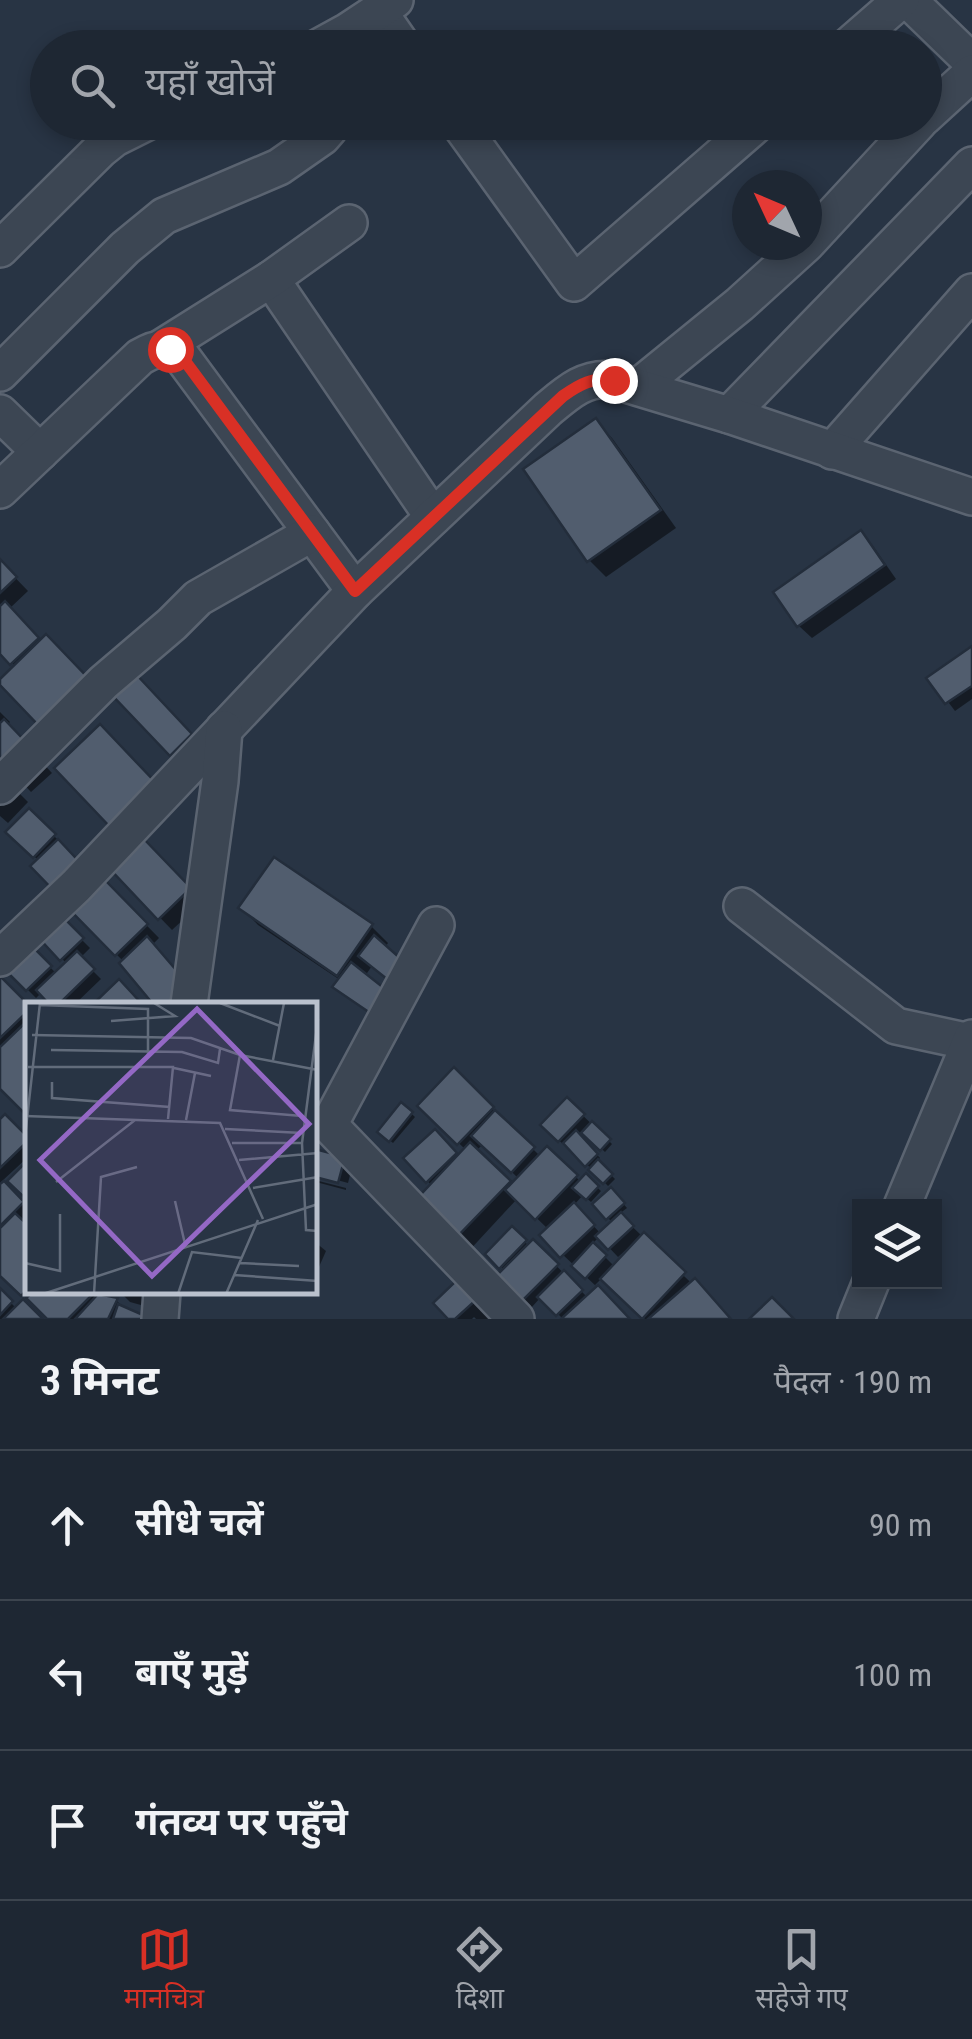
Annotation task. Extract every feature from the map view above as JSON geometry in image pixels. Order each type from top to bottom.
[{"type":"street","points":[[868,30],[904,0],[937,30]]},
{"type":"street","points":[[347,30],[387,6],[397,30]]},
{"type":"street","points":[[942,35],[972,62]]},
{"type":"street","points":[[942,102],[972,74]]},
{"type":"street","points":[[0,249],[112,140]]},
{"type":"street","points":[[0,374],[125,248],[164,216],[278,167],[318,140]]},
{"type":"street","points":[[471,140],[574,283],[738,140]]},
{"type":"street","points":[[822,227],[903,140]]},
{"type":"street","points":[[729,415],[972,165]]},
{"type":"street","points":[[160,348],[271,278],[349,222]]},
{"type":"street","points":[[638,388],[788,260]]},
{"type":"street","points":[[271,278],[433,517]]},
{"type":"street","points":[[832,451],[972,292]]},
{"type":"street","points":[[0,490],[140,356],[160,348],[176,352],[355,591]]},
{"type":"street","points":[[0,958],[76,886],[355,591],[577,386],[600,378],[638,388],[972,496]]},
{"type":"street","points":[[0,413],[40,452]]},
{"type":"street","points":[[0,786],[104,682],[198,598],[312,534]]},
{"type":"street","points":[[188,1002],[224,729]]},
{"type":"street","points":[[742,906],[896,1026],[971,1040],[905,1199]]},
{"type":"street","points":[[436,924],[329,1125],[516,1319]]},
{"type":"street","points":[[856,1319],[868,1289]]},
{"type":"street","points":[[160,1319],[162,1294]]},
{"type":"building","points":[[596,418],[661,510],[587,562],[523,469]]},
{"type":"building","points":[[861,530],[885,565],[797,627],[773,592]]},
{"type":"building","points":[[0,559],[17,577],[0,593]]},
{"type":"building","points":[[5,601],[39,638],[10,665],[0,654],[0,606]]},
{"type":"building","points":[[46,634],[92,682],[42,729],[0,685],[0,679]]},
{"type":"building","points":[[972,646],[972,686],[945,704],[926,678]]},
{"type":"building","points":[[134,672],[192,734],[170,756],[111,694]]},
{"type":"building","points":[[4,719],[46,763],[0,763],[0,723]]},
{"type":"building","points":[[100,724],[158,785],[112,829],[54,768]]},
{"type":"building","points":[[29,808],[56,834],[33,858],[5,832]]},
{"type":"building","points":[[142,837],[191,888],[158,920],[109,868]]},
{"type":"building","points":[[58,839],[86,869],[59,896],[30,866]]},
{"type":"building","points":[[274,857],[373,924],[337,976],[238,908]]},
{"type":"building","points":[[102,877],[148,924],[115,956],[69,909]]},
{"type":"building","points":[[60,914],[84,938],[60,961],[37,936]]},
{"type":"building","points":[[374,935],[410,967],[397,987],[358,956]]},
{"type":"building","points":[[147,936],[182,977],[176,1002],[151,1002],[119,963]]},
{"type":"building","points":[[25,939],[52,966],[26,991],[0,965]]},
{"type":"building","points":[[77,951],[95,969],[61,1002],[47,1002],[36,990]]},
{"type":"building","points":[[351,962],[394,996],[379,1019],[332,987]]},
{"type":"building","points":[[0,976],[26,1002],[25,1014],[0,1038]]},
{"type":"building","points":[[119,979],[140,1002],[95,1002]]},
{"type":"building","points":[[25,1023],[25,1114],[0,1089],[0,1047]]},
{"type":"building","points":[[454,1067],[494,1107],[457,1145],[417,1106]]},
{"type":"building","points":[[567,1097],[585,1114],[558,1142],[540,1125]]},
{"type":"building","points":[[401,1102],[413,1112],[389,1142],[377,1132]]},
{"type":"building","points":[[495,1110],[535,1147],[511,1173],[471,1136]]},
{"type":"building","points":[[5,1114],[25,1134],[25,1144],[0,1168],[0,1119]]},
{"type":"building","points":[[592,1121],[611,1139],[600,1151],[581,1133]]},
{"type":"building","points":[[435,1129],[457,1153],[426,1183],[403,1158]]},
{"type":"building","points":[[576,1130],[598,1154],[585,1167],[563,1143]]},
{"type":"building","points":[[470,1142],[511,1181],[451,1243],[411,1205]]},
{"type":"building","points":[[547,1146],[578,1175],[535,1220],[505,1190]]},
{"type":"building","points":[[318,1150],[345,1157],[338,1183],[318,1178]]},
{"type":"building","points":[[598,1159],[613,1174],[603,1184],[588,1170]]},
{"type":"building","points":[[25,1163],[25,1198],[7,1181]]},
{"type":"building","points":[[586,1173],[599,1186],[586,1200],[572,1188]]},
{"type":"building","points":[[4,1181],[24,1202],[0,1226],[0,1184]]},
{"type":"building","points":[[611,1187],[625,1203],[606,1220],[592,1204]]},
{"type":"building","points":[[574,1202],[595,1225],[560,1258],[539,1235]]},
{"type":"building","points":[[621,1212],[634,1226],[608,1250],[595,1236]]},
{"type":"building","points":[[15,1213],[25,1222],[25,1292],[21,1296],[0,1276],[0,1228]]},
{"type":"building","points":[[512,1226],[527,1240],[499,1269],[485,1254]]},
{"type":"building","points":[[644,1232],[686,1272],[642,1319],[600,1279]]},
{"type":"building","points":[[533,1239],[559,1264],[521,1302],[496,1276]]},
{"type":"building","points":[[593,1242],[607,1255],[585,1279],[571,1266]]},
{"type":"building","points":[[564,1270],[583,1290],[556,1316],[537,1297]]},
{"type":"building","points":[[695,1278],[731,1319],[648,1319]]},
{"type":"building","points":[[458,1279],[476,1300],[455,1319],[448,1319],[433,1303]]},
{"type":"building","points":[[598,1285],[630,1319],[561,1319]]},
{"type":"building","points":[[0,1288],[13,1301],[0,1315]]},
{"type":"building","points":[[31,1294],[93,1294],[68,1319],[47,1319],[26,1298]]},
{"type":"building","points":[[98,1294],[118,1298],[108,1319],[75,1319]]},
{"type":"building","points":[[772,1297],[794,1319],[749,1319]]},
{"type":"building","points":[[23,1299],[43,1319],[3,1319]]},
{"type":"building","points":[[118,1304],[152,1319],[113,1319]]},
{"type":"route","points":[[170,349],[182,357],[355,591],[563,396],[591,380],[614,380]]}]
